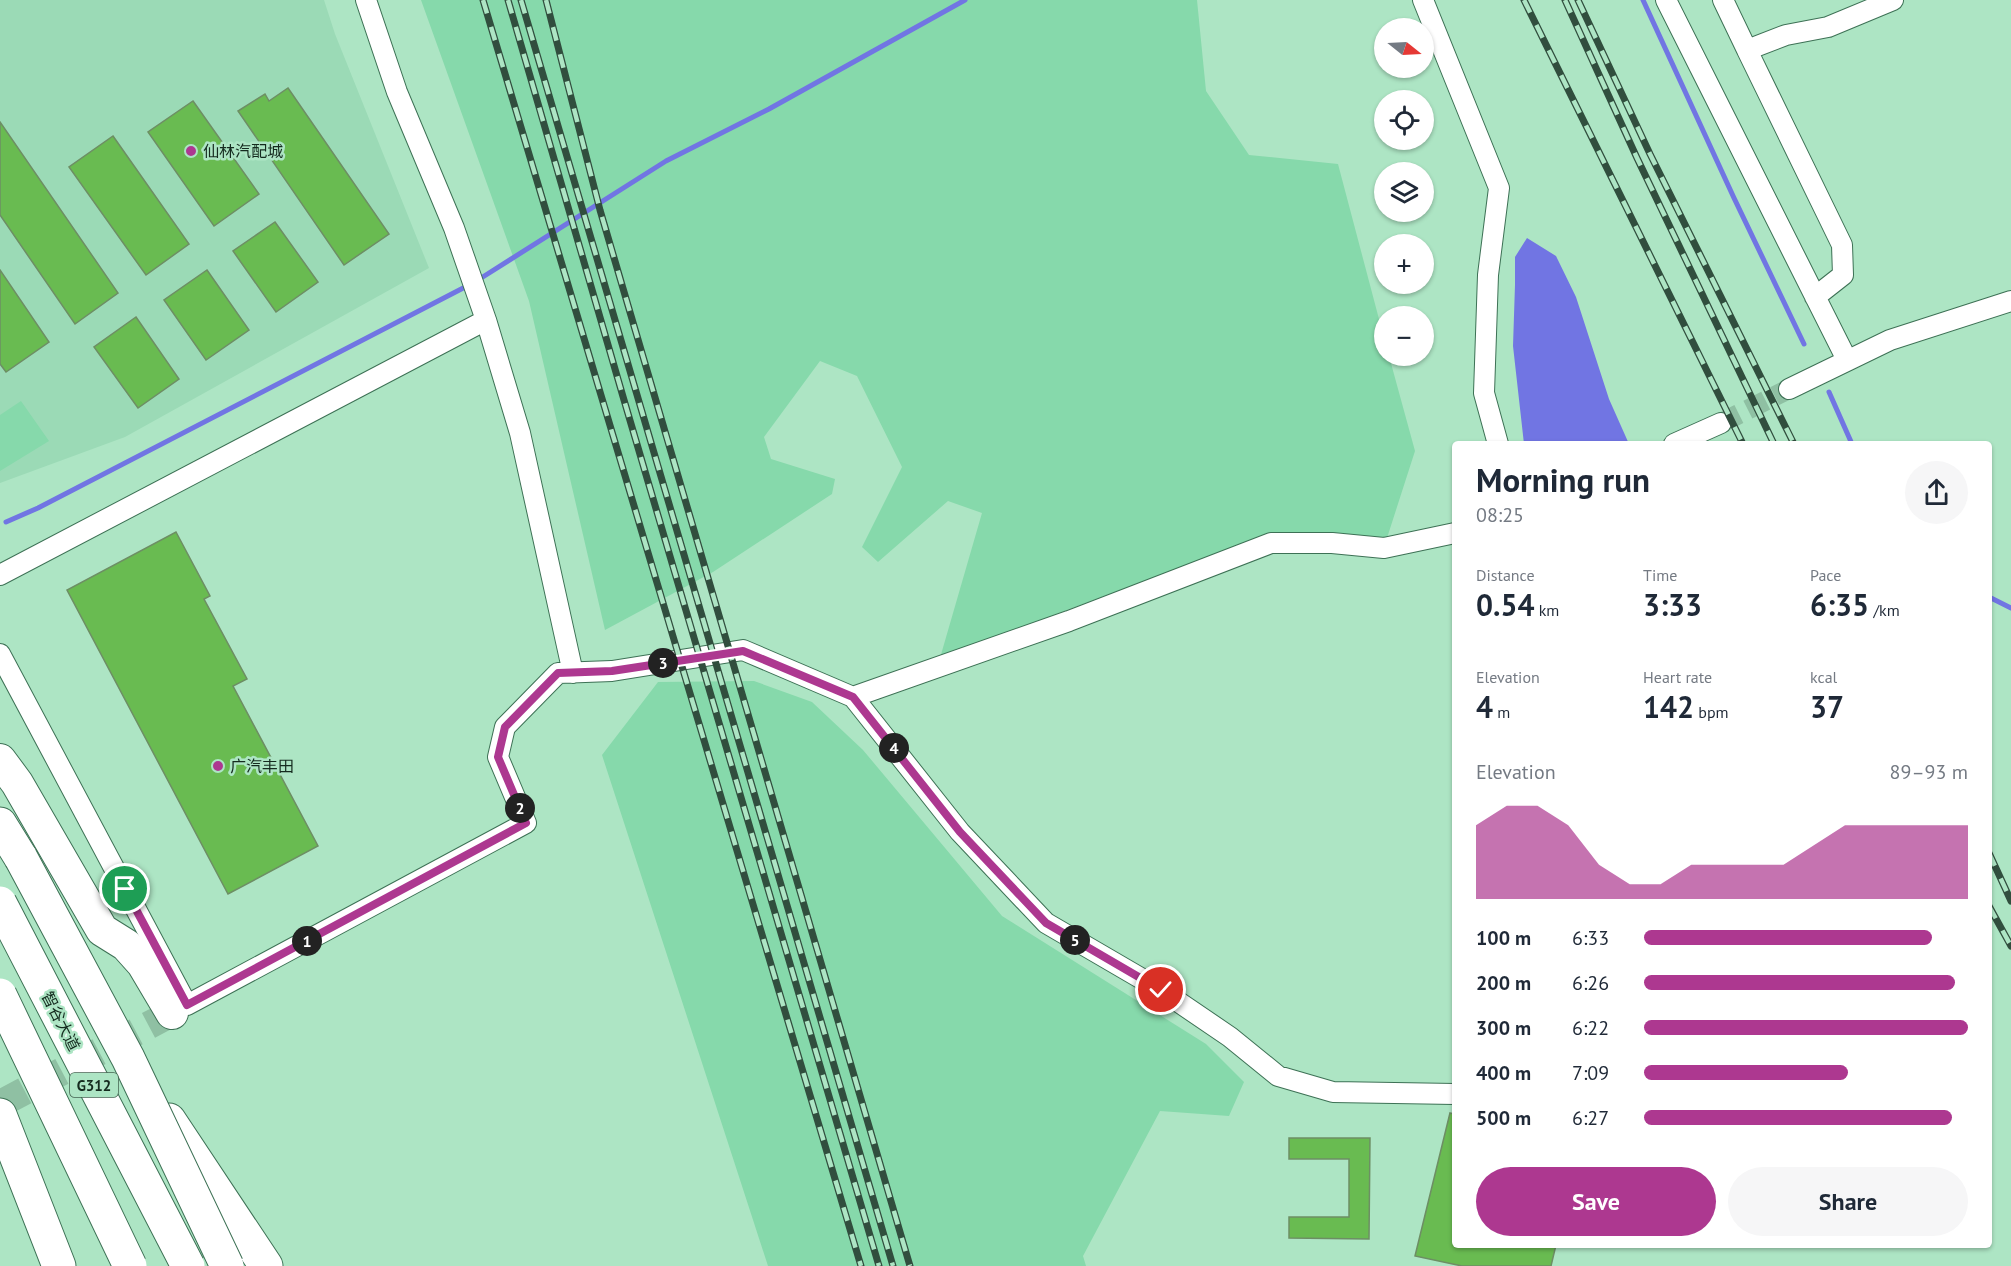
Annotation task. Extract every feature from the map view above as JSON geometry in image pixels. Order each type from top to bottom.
[{"type":"highway","points":[[0,824],[21,858],[128,1058],[227,1266]]},
{"type":"highway","name":"智谷大道","points":[[0,903],[188,1266]]},
{"type":"highway","name":"G312","points":[[0,995],[130,1266]]},
{"type":"highway","points":[[128,1058],[266,1266]]},
{"type":"highway","points":[[0,1115],[59,1266]]},
{"type":"main road","points":[[0,760],[17,783],[102,930],[126,945],[180,1009]]},
{"type":"street","points":[[366,0],[397,92],[454,228],[486,320],[520,433],[573,673]]},
{"type":"street","points":[[1423,0],[1499,188],[1488,275],[1484,393],[1497,441]]},
{"type":"street","points":[[1666,0],[1848,360]]},
{"type":"street","points":[[1723,0],[1842,245],[1843,275],[1815,297]]},
{"type":"street","points":[[1747,50],[1786,34],[1828,27],[1893,0]]},
{"type":"street","points":[[1789,389],[1890,340],[2011,302]]},
{"type":"street","points":[[0,575],[486,320]]},
{"type":"street","points":[[1681,441],[1721,423]]},
{"type":"street","points":[[853,697],[1069,621],[1271,543],[1332,543],[1384,548],[1452,534]]},
{"type":"street","points":[[0,654],[180,1009],[526,823],[498,757],[505,727],[558,673],[612,671],[743,651],[853,697],[960,832],[1046,923],[1161,990],[1230,1037],[1278,1076],[1333,1092],[1452,1094]]},
{"type":"shaded area","name":"仙林汽配城","points":[[0,0],[324,0],[335,34],[429,268],[125,437],[0,483]]},
{"type":"shaded area","points":[[421,0],[1197,0],[1206,91],[1249,155],[1338,164],[1376,306],[1374,366],[1392,366],[1415,451],[1387,538],[1269,534],[940,658],[982,513],[948,501],[878,562],[862,547],[902,467],[857,376],[820,361],[764,437],[771,459],[835,479],[832,494],[713,572],[605,630],[529,301]]},
{"type":"shaded area","points":[[1527,238],[1556,256],[1576,297],[1609,399],[1628,441],[1524,441],[1513,346],[1515,257]]},
{"type":"shaded area","points":[[21,401],[49,441],[0,471],[0,415]]},
{"type":"shaded area","points":[[754,681],[812,702],[863,750],[1002,916],[1206,1044],[1244,1082],[1229,1116],[1160,1111],[1083,1256],[1086,1266],[768,1266],[602,755],[658,682]]},
{"type":"building","points":[[288,88],[389,234],[344,265],[238,111],[265,94],[269,101]]},
{"type":"building","points":[[193,101],[259,194],[214,226],[148,132]]},
{"type":"building","points":[[0,122],[118,293],[75,324],[0,215]]},
{"type":"building","points":[[113,136],[189,244],[146,275],[69,167]]},
{"type":"building","points":[[275,222],[318,282],[276,312],[233,251]]},
{"type":"building","points":[[0,270],[49,342],[6,372],[0,364]]},
{"type":"building","points":[[207,270],[249,330],[206,360],[164,300]]},
{"type":"building","points":[[136,317],[179,379],[138,408],[94,347]]},
{"type":"building","name":"广汽丰田","points":[[176,532],[210,596],[204,599],[247,679],[233,686],[318,846],[228,894],[67,590]]},
{"type":"building","points":[[1450,1113],[1452,1113],[1452,1248],[1555,1248],[1551,1266],[1462,1266],[1415,1256]]},
{"type":"building","points":[[1289,1138],[1370,1138],[1369,1239],[1289,1238],[1289,1217],[1349,1217],[1349,1159],[1289,1159]]},
{"type":"waterway","points":[[478,280],[666,161],[769,109],[965,0]]},
{"type":"waterway","points":[[1643,0],[1804,344]]},
{"type":"waterway","points":[[6,522],[38,508],[469,285]]},
{"type":"waterway","points":[[1829,392],[1851,441]]},
{"type":"waterway","points":[[1992,598],[2011,608]]},
{"type":"tunnel","points":[[1721,423],[1789,389]]},
{"type":"tunnel","points":[[0,1104],[172,1013]]},
{"type":"railway","points":[[483,0],[861,1266]]},
{"type":"railway","points":[[508,0],[879,1266]]},
{"type":"railway","points":[[521,0],[893,1266]]},
{"type":"railway","points":[[546,0],[600,210],[910,1266]]},
{"type":"railway","points":[[1524,0],[1742,441]]},
{"type":"railway","points":[[1565,0],[1637,158],[1773,441]]},
{"type":"railway","points":[[1578,0],[1650,154],[1793,441]]},
{"type":"railway","points":[[1992,860],[2011,901]]},
{"type":"railway","points":[[1992,911],[2011,946]]},
{"type":"place","name":"仙林汽配城","points":[[191,151]]},
{"type":"place","name":"广汽丰田","points":[[218,766]]},
{"type":"route","points":[[125,889],[187,1005],[526,823],[498,757],[505,727],[558,673],[612,671],[743,651],[853,697],[960,832],[1046,923],[1161,990]]}]
